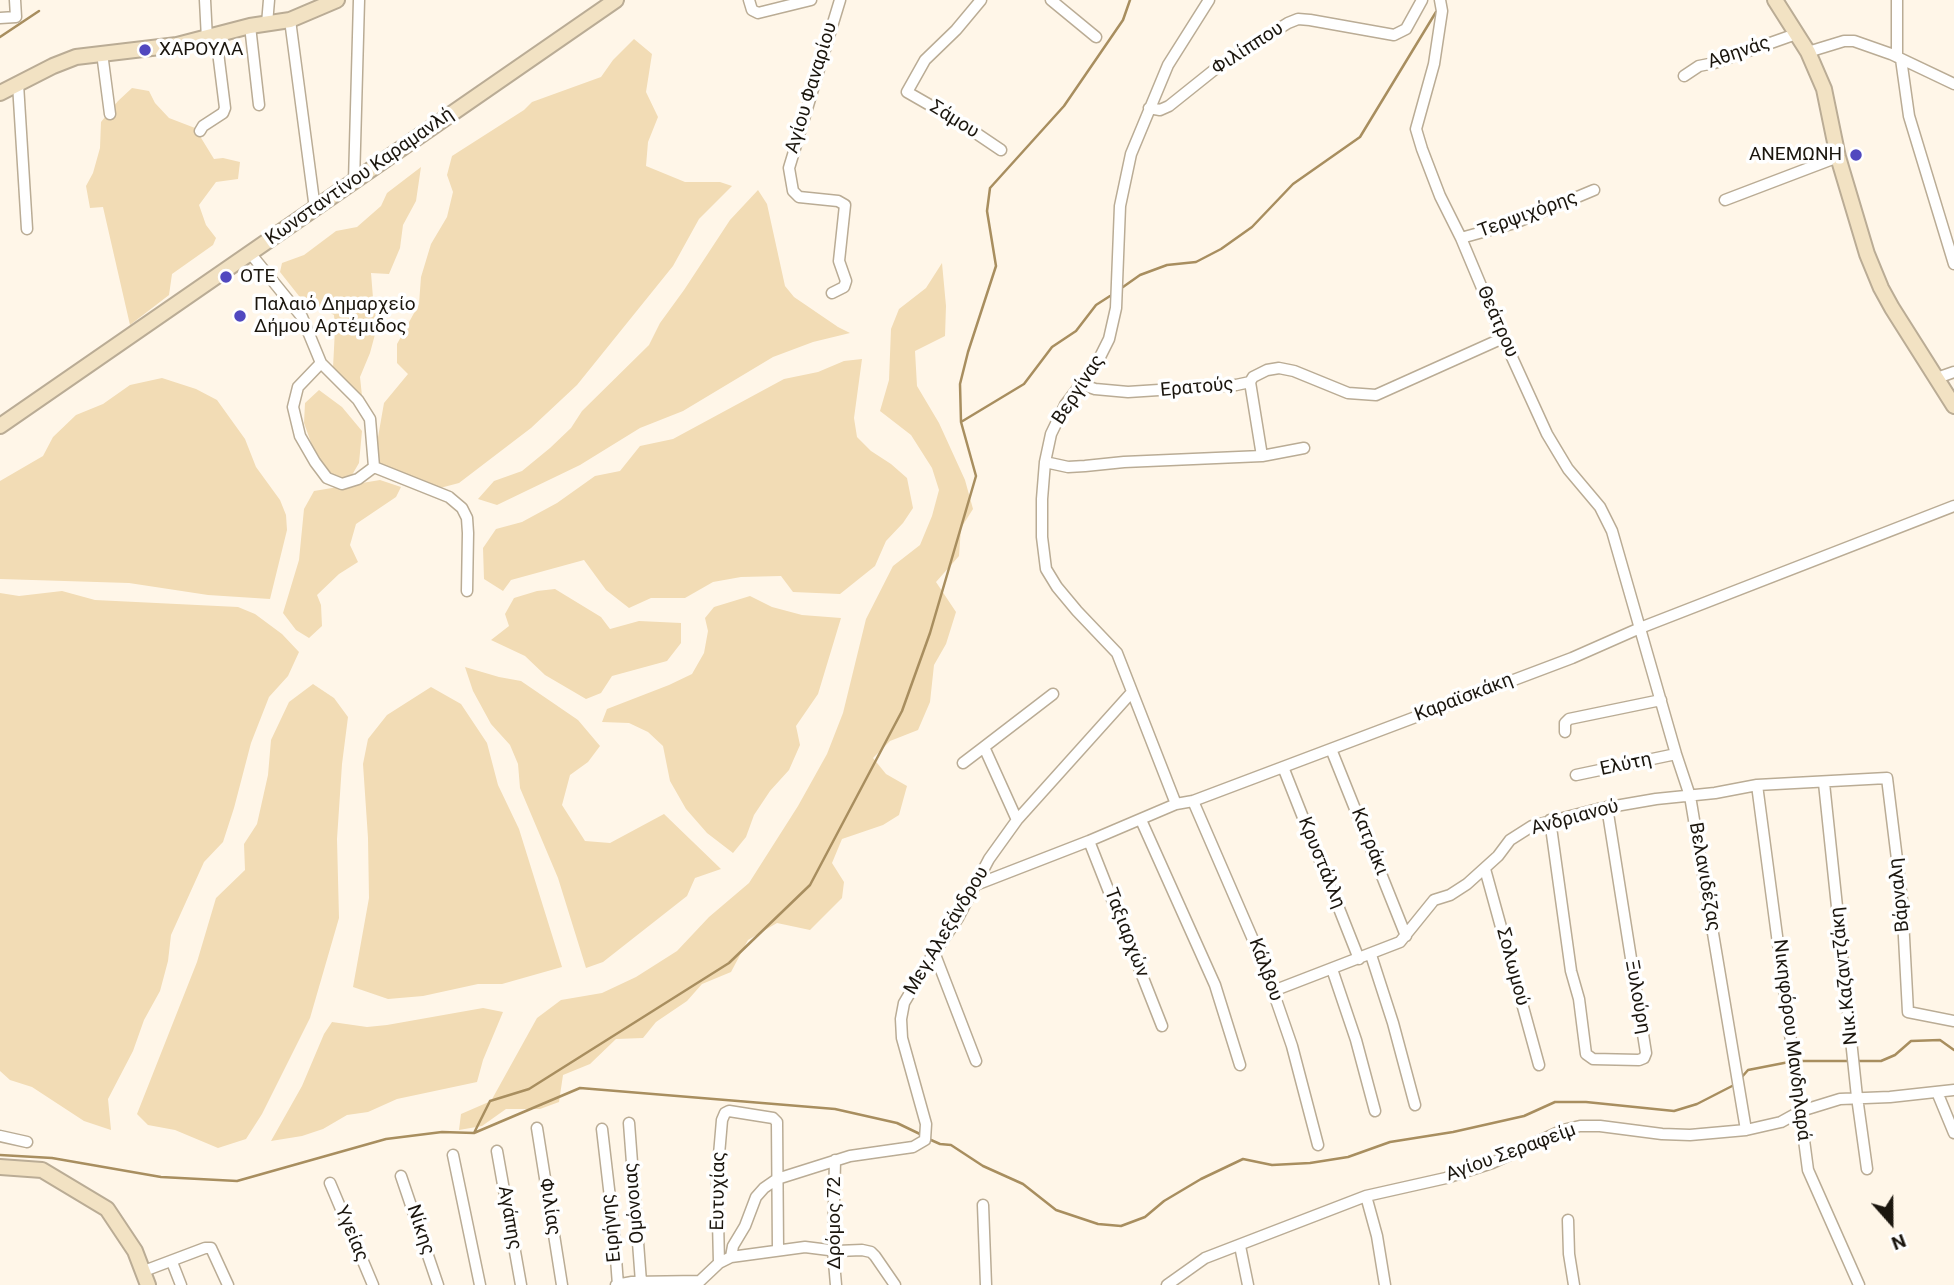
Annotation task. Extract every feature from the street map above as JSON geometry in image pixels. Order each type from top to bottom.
[{"type":"street","points":[[0,18],[16,17],[15,0]]},
{"type":"street","points":[[200,131],[223,113],[225,108],[205,0]]},
{"type":"street","points":[[267,24],[269,0]]},
{"type":"street","points":[[0,93],[76,57],[177,45],[250,26],[289,20],[337,0]]},
{"type":"street","points":[[354,181],[359,0]]},
{"type":"street","name":"Κωνσταντίνου Καραμανλή","points":[[0,426],[616,0]]},
{"type":"street","points":[[749,0],[752,10],[758,13],[811,0]]},
{"type":"street","name":"Αγίου Φαναρίου","points":[[832,293],[844,287],[846,281],[839,261],[845,205],[838,201],[799,197],[793,191],[789,168],[840,0]]},
{"type":"street","name":"Σάμου","points":[[981,0],[956,30],[925,60],[907,92],[961,123],[1000,150]]},
{"type":"street","points":[[1051,0],[1096,37]]},
{"type":"street","name":"Βεργίνας","points":[[1175,804],[1113,647],[1077,611],[1046,569],[1042,537],[1045,462],[1051,434],[1065,405],[1104,352],[1109,339],[1116,308],[1120,206],[1131,154],[1174,54],[1209,0]]},
{"type":"street","name":"Φιλίππου","points":[[1149,108],[1160,110],[1169,106],[1219,66],[1298,19],[1394,35],[1406,29],[1422,0]]},
{"type":"street","name":"Θεάτρου","points":[[1440,0],[1442,11],[1434,64],[1416,129],[1440,196],[1547,434],[1568,469],[1600,507],[1612,531],[1640,628]]},
{"type":"street","points":[[1775,0],[1808,52],[1824,89],[1838,157],[1867,254],[1881,288],[1954,406]]},
{"type":"street","points":[[1897,0],[1899,58],[1909,116],[1954,264]]},
{"type":"street","points":[[289,20],[315,208]]},
{"type":"street","points":[[250,26],[260,105]]},
{"type":"street","name":"Αθηνάς","points":[[1684,76],[1699,66],[1796,34]]},
{"type":"street","points":[[1808,52],[1844,41],[1854,41],[1899,58],[1954,84]]},
{"type":"street","points":[[102,53],[110,114]]},
{"type":"street","points":[[18,84],[27,229]]},
{"type":"street","points":[[1725,200],[1838,157]]},
{"type":"street","name":"Τερψιχόρης","points":[[1461,238],[1516,223],[1594,190]]},
{"type":"street","points":[[250,253],[302,317],[321,363],[366,411],[372,432],[374,467]]},
{"type":"street","name":"Ερατούς","points":[[1080,384],[1095,389],[1128,392],[1236,386],[1250,382],[1253,377],[1267,370],[1279,368],[1294,371],[1348,393],[1376,395],[1503,338]]},
{"type":"street","points":[[321,363],[298,387],[293,407],[300,436],[327,478],[342,484],[358,478],[374,467]]},
{"type":"street","points":[[1937,378],[1954,372]]},
{"type":"street","points":[[1250,382],[1253,387],[1262,456]]},
{"type":"street","points":[[1045,462],[1077,467],[1262,456],[1304,447]]},
{"type":"street","points":[[374,467],[449,497],[462,508],[467,518],[468,533],[467,591]]},
{"type":"street","name":"Καραϊσκάκη","points":[[973,886],[1175,804],[1193,801],[1576,656],[1640,628],[1954,506]]},
{"type":"street","name":"Βελανιδέζας","points":[[1640,628],[1690,796],[1746,1130]]},
{"type":"street","name":"Μεγ.Αλεξάνδρου","points":[[731,1257],[733,1246],[745,1226],[756,1197],[778,1179],[835,1160],[922,1144],[926,1137],[926,1124],[904,1046],[901,1019],[904,1003],[958,918],[973,886],[1017,820],[1132,692]]},
{"type":"street","points":[[963,763],[1053,694]]},
{"type":"street","points":[[1565,732],[1565,723],[1569,719],[1661,700]]},
{"type":"street","points":[[984,747],[1017,820]]},
{"type":"street","name":"Κατράκι","points":[[1331,749],[1406,936]]},
{"type":"street","name":"Ελύτη","points":[[1576,775],[1676,754]]},
{"type":"street","name":"Κρυστάλλη","points":[[1283,767],[1359,959]]},
{"type":"street","name":"Ανδριανού","points":[[1273,991],[1400,942],[1434,900],[1450,895],[1485,869],[1510,840],[1532,826],[1608,807],[1757,785],[1887,778]]},
{"type":"street","name":"Βάρναλη","points":[[1887,778],[1902,900],[1908,1012],[1954,1021]]},
{"type":"street","name":"Νικ.Καζαντζάκη","points":[[1824,783],[1867,1169]]},
{"type":"street","name":"Νικηφόρου Μανδηλαρά","points":[[1757,785],[1808,1170],[1859,1285]]},
{"type":"street","name":"Κάλβου","points":[[1193,801],[1234,892],[1273,991],[1292,1045],[1318,1145]]},
{"type":"street","name":"Ξυλούρη","points":[[1550,820],[1586,1054],[1593,1059],[1639,1060],[1644,1058],[1646,1053],[1608,807]]},
{"type":"street","points":[[1140,820],[1216,985],[1240,1065]]},
{"type":"street","name":"Ταξιαρχών","points":[[1089,841],[1162,1026]]},
{"type":"street","name":"Σολωμού","points":[[1485,869],[1539,1066]]},
{"type":"street","points":[[934,953],[976,1061]]},
{"type":"street","points":[[1371,955],[1415,1105]]},
{"type":"street","points":[[1332,969],[1356,1040],[1375,1111]]},
{"type":"street","name":"Αγίου Σεραφείμ","points":[[1167,1285],[1205,1258],[1366,1196],[1446,1178],[1481,1167],[1563,1130],[1580,1126],[1600,1126],[1690,1135],[1746,1130],[1781,1122],[1825,1102],[1954,1090]]},
{"type":"street","points":[[1937,1092],[1954,1133]]},
{"type":"street","name":"Ευτυχίας","points":[[719,1263],[717,1178],[722,1120],[725,1113],[731,1111],[776,1120],[778,1179]]},
{"type":"street","name":"Ομόνοιας","points":[[629,1124],[641,1282]]},
{"type":"street","name":"Φιλίας","points":[[537,1128],[562,1285]]},
{"type":"street","name":"Ειρήνης","points":[[602,1129],[617,1285]]},
{"type":"street","points":[[0,1136],[27,1142]]},
{"type":"street","name":"Αγάπης","points":[[497,1151],[521,1285]]},
{"type":"street","points":[[453,1155],[480,1285]]},
{"type":"street","name":"Δρόμος 72","points":[[835,1160],[833,1250],[836,1285]]},
{"type":"street","points":[[0,1167],[42,1170],[107,1209],[144,1272],[211,1248],[228,1285]]},
{"type":"street","name":"Νίκης","points":[[401,1176],[438,1285]]},
{"type":"street","points":[[778,1179],[778,1250]]},
{"type":"street","name":"Υγείας","points":[[330,1183],[373,1285]]},
{"type":"street","points":[[1366,1196],[1377,1236],[1385,1285]]},
{"type":"street","points":[[983,1205],[986,1285]]},
{"type":"street","points":[[1568,1220],[1569,1254],[1574,1285]]},
{"type":"street","points":[[1240,1246],[1248,1285]]},
{"type":"street","points":[[617,1285],[641,1282],[700,1283],[719,1263],[731,1257],[805,1247],[871,1252],[895,1285]]},
{"type":"street","points":[[172,1262],[181,1285]]},
{"type":"shaded area","points":[[634,39],[652,54],[646,92],[658,117],[648,142],[646,166],[685,182],[720,182],[732,186],[699,219],[673,266],[577,385],[531,428],[459,483],[440,488],[387,468],[374,460],[384,403],[408,374],[397,363],[397,344],[419,304],[421,277],[431,244],[447,217],[453,192],[447,175],[452,156],[524,110],[532,102],[601,77]]},
{"type":"shaded area","points":[[132,88],[149,91],[155,103],[169,118],[195,128],[214,159],[240,162],[238,179],[216,182],[199,205],[206,225],[216,238],[213,245],[172,274],[169,295],[130,325],[103,207],[90,208],[86,186],[100,148],[101,122]]},
{"type":"shaded area","points":[[421,167],[416,201],[403,225],[400,248],[389,274],[371,273],[373,298],[381,312],[370,353],[360,377],[362,396],[333,368],[334,315],[299,296],[280,272],[282,263],[304,255],[336,231],[357,227],[381,206],[387,193]]},
{"type":"shaded area","points":[[758,190],[767,204],[785,286],[794,297],[850,333],[813,342],[773,357],[683,411],[640,428],[580,465],[497,505],[478,499],[494,481],[522,471],[550,448],[571,428],[582,411],[649,345],[660,323],[730,220]]},
{"type":"shaded area","points":[[942,263],[946,306],[945,336],[915,351],[917,386],[939,423],[965,480],[973,509],[961,528],[959,556],[936,582],[956,612],[946,644],[934,665],[930,702],[918,730],[890,741],[873,758],[886,774],[907,786],[899,815],[883,825],[842,839],[832,863],[844,882],[842,898],[810,930],[777,923],[748,940],[731,972],[702,984],[687,1001],[656,1022],[643,1038],[616,1039],[590,1064],[563,1075],[559,1102],[540,1109],[506,1109],[482,1126],[459,1130],[461,1114],[491,1101],[537,1018],[561,1000],[602,993],[636,977],[677,951],[709,917],[749,883],[827,754],[843,713],[866,619],[893,566],[920,545],[939,490],[932,468],[911,435],[880,411],[889,380],[891,329],[899,309],[926,288]]},
{"type":"shaded area","points":[[862,359],[854,418],[857,437],[907,478],[913,508],[886,541],[875,566],[840,594],[793,592],[781,576],[741,577],[713,582],[685,598],[651,598],[629,608],[606,590],[584,560],[511,580],[503,591],[484,579],[483,548],[496,529],[522,522],[557,503],[595,476],[620,471],[640,446],[673,439],[784,379],[818,372],[844,361]]},
{"type":"shaded area","points":[[162,378],[196,389],[217,400],[245,439],[256,467],[280,500],[286,515],[287,530],[270,599],[208,595],[129,583],[0,579],[0,481],[43,456],[53,437],[76,415],[103,404],[130,385]]},
{"type":"shaded area","points":[[319,390],[342,407],[362,431],[359,463],[352,475],[337,483],[314,451],[304,423],[305,403]]},
{"type":"shaded area","points":[[380,480],[401,487],[396,497],[356,524],[350,545],[358,562],[339,574],[317,595],[321,605],[322,626],[309,638],[296,630],[283,613],[299,560],[304,509],[314,491]]},
{"type":"shaded area","points":[[555,589],[601,617],[610,629],[639,621],[681,623],[681,643],[667,661],[612,676],[601,693],[586,699],[545,675],[525,656],[491,640],[509,626],[505,614],[514,598]]},
{"type":"shaded area","points":[[62,591],[95,600],[238,607],[255,614],[282,634],[299,652],[288,676],[269,697],[251,743],[223,842],[204,862],[171,935],[160,991],[108,1099],[111,1130],[84,1121],[32,1087],[10,1080],[0,1071],[0,593],[19,596]]},
{"type":"shaded area","points":[[750,596],[772,607],[802,615],[841,618],[818,694],[796,726],[800,745],[789,770],[770,791],[754,815],[746,837],[733,853],[707,833],[686,809],[670,781],[663,746],[648,732],[629,723],[602,722],[607,709],[692,674],[704,653],[708,631],[705,618],[714,607]]},
{"type":"shaded area","points":[[465,667],[521,681],[578,720],[600,746],[588,762],[570,775],[562,805],[585,841],[610,843],[664,814],[721,869],[695,878],[687,896],[603,962],[586,968],[558,878],[520,788],[518,764],[510,745],[491,724],[473,691]]},
{"type":"shaded area","points":[[313,684],[334,698],[348,717],[337,839],[339,918],[310,1018],[262,1114],[246,1139],[218,1148],[175,1130],[148,1125],[137,1114],[197,962],[216,898],[245,870],[244,844],[257,824],[268,775],[271,740],[289,702]]},
{"type":"shaded area","points":[[431,687],[461,704],[487,743],[498,785],[519,829],[562,967],[502,984],[478,984],[423,996],[388,999],[353,987],[369,898],[363,764],[368,739],[387,715]]},
{"type":"shaded area","points":[[483,1008],[503,1012],[477,1082],[397,1099],[368,1112],[347,1115],[323,1129],[302,1136],[271,1141],[302,1086],[324,1034],[332,1022],[367,1027]]},
{"type":"waterway","points":[[474,1133],[490,1101],[529,1089],[729,963],[810,885],[902,711],[930,633],[976,476],[961,422],[960,384],[996,266],[987,211],[990,188],[1064,106],[1123,20],[1130,0]]},
{"type":"waterway","points":[[0,37],[39,11]]},
{"type":"waterway","points":[[1123,287],[1140,275],[1167,265],[1196,262],[1221,249],[1252,227],[1293,184],[1360,137],[1436,12]]},
{"type":"waterway","points":[[961,422],[1024,384],[1052,347],[1076,331],[1096,305],[1110,296]]},
{"type":"waterway","points":[[1855,1061],[1881,1061],[1895,1055],[1911,1041],[1940,1040],[1954,1050]]},
{"type":"waterway","points":[[1798,1061],[1851,1061]]},
{"type":"waterway","points":[[1741,1078],[1748,1070],[1789,1062]]},
{"type":"waterway","points":[[931,1140],[951,1145],[983,1166],[1023,1184],[1056,1210],[1098,1224],[1121,1226],[1145,1217],[1164,1201],[1201,1179],[1243,1159],[1272,1165],[1348,1157],[1390,1142],[1453,1132],[1524,1116],[1555,1102],[1586,1102],[1674,1111],[1697,1104],[1734,1085]]},
{"type":"waterway","points":[[0,1155],[52,1158],[161,1177],[237,1181],[386,1139],[442,1132],[474,1133],[580,1088],[835,1109],[897,1123],[922,1135]]},
{"type":"place","name":"ΧΑΡΟΥΛΑ","points":[[145,50]]},
{"type":"place","name":"ΑΝΕΜΩΝΗ","points":[[1856,155]]},
{"type":"place","name":"ΟΤΕ","points":[[226,277]]},
{"type":"place","name":"Παλαιό Δημαρχείο Δήμου Αρτέμιδος","points":[[240,316]]}]
